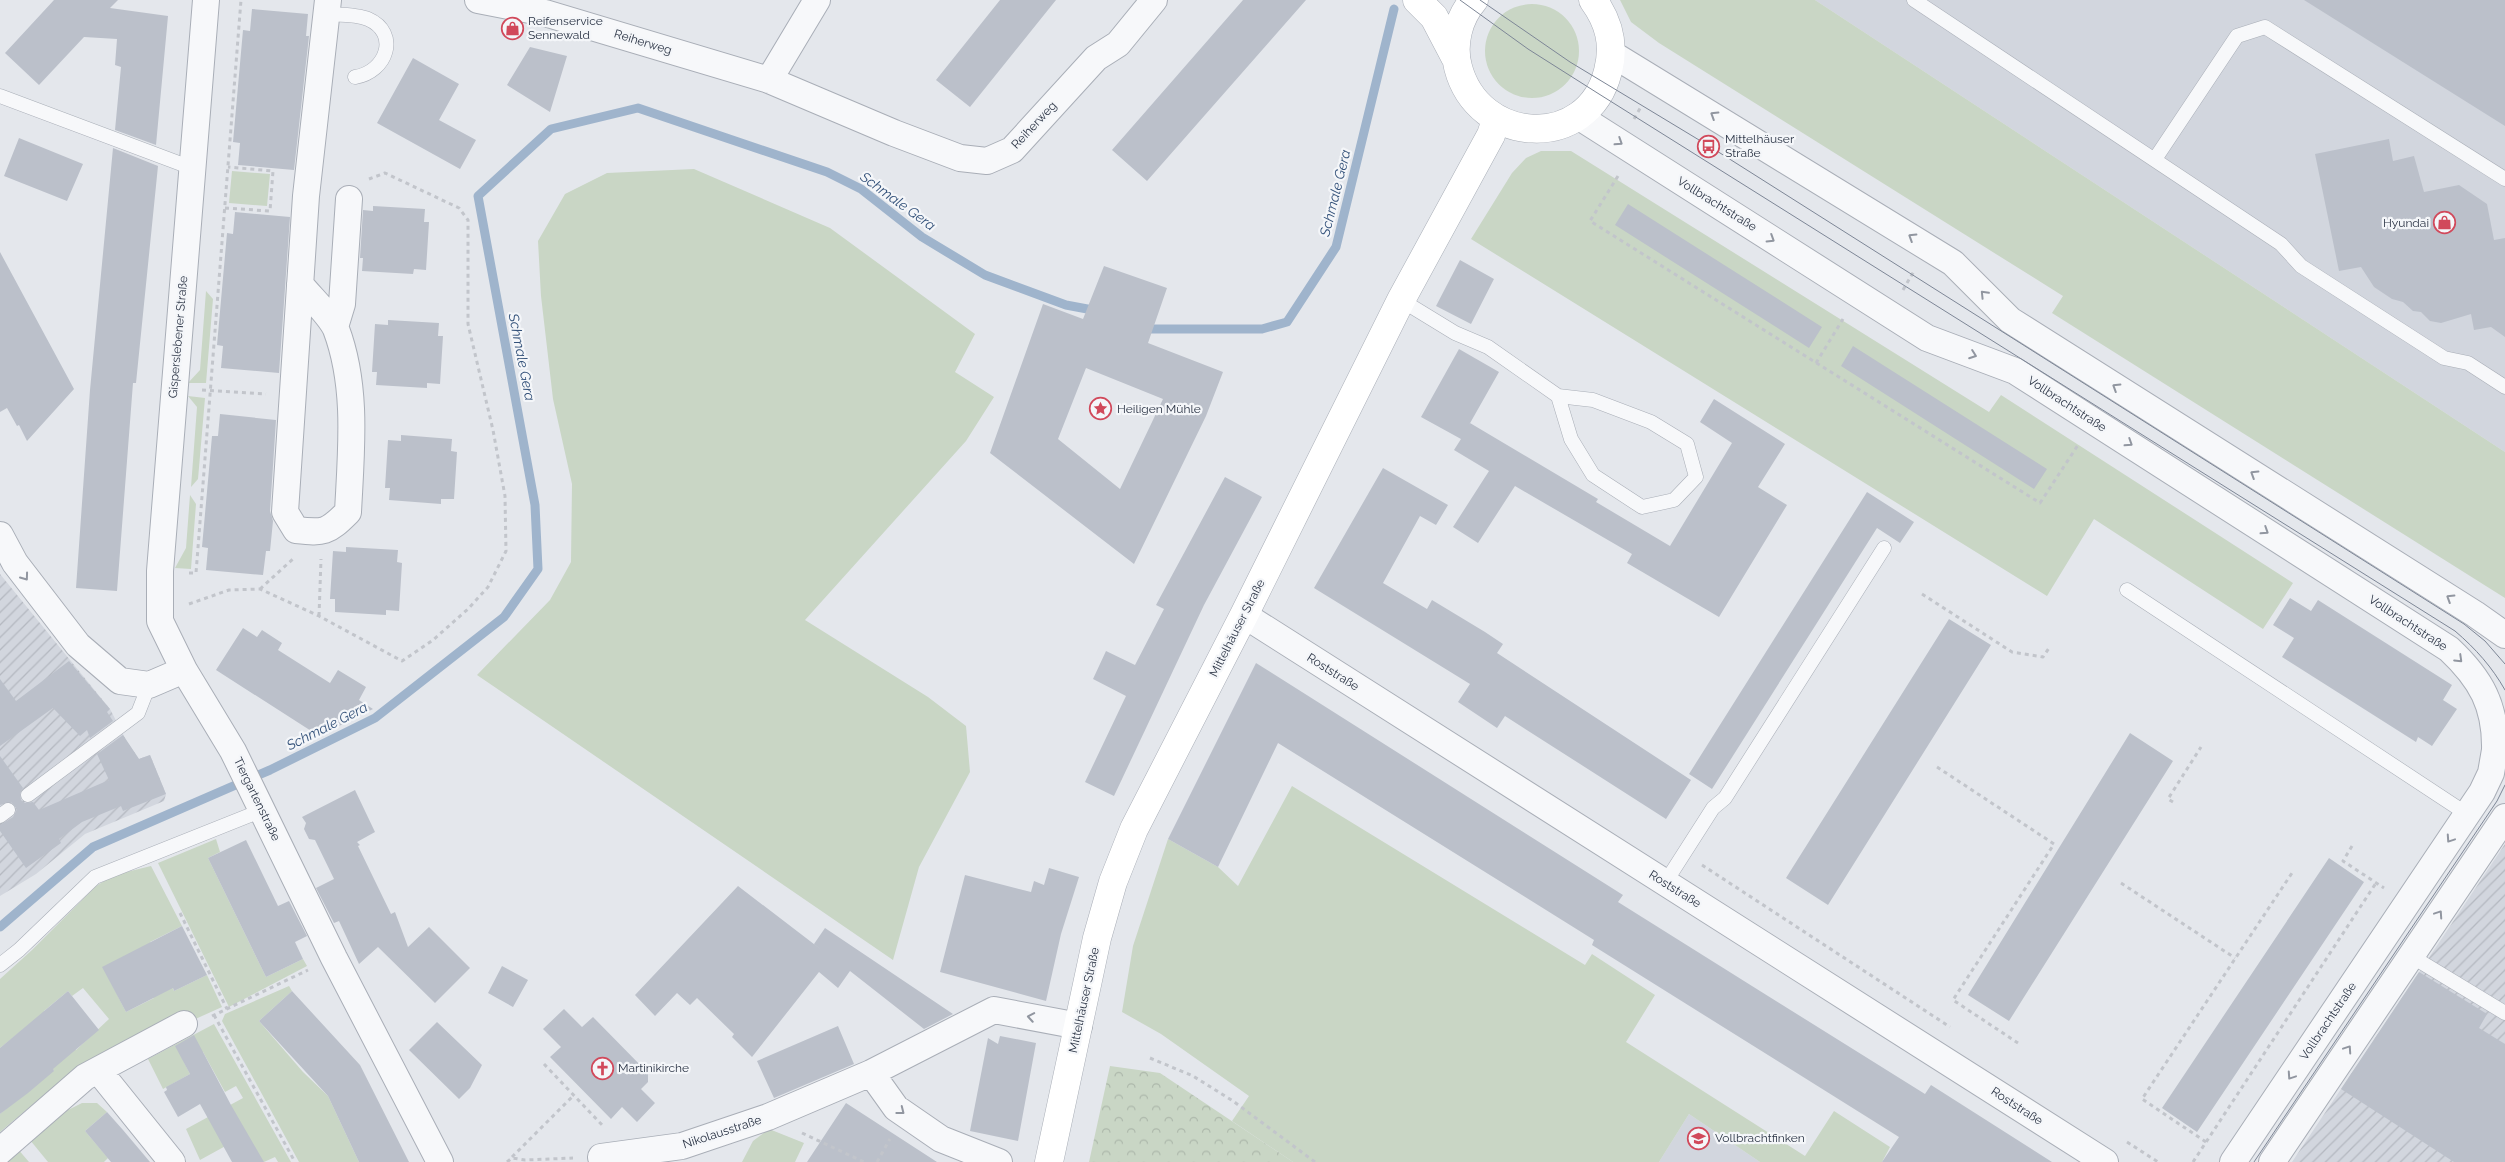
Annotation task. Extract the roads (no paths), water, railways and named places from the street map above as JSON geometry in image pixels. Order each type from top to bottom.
[{"type":"main road","points":[[1455,57],[1457,32],[1468,7],[1474,0]]},
{"type":"main road","points":[[1425,8],[1455,57],[1462,82],[1476,104],[1496,120],[1516,127],[1537,129],[1559,126],[1578,116],[1592,104],[1605,83],[1612,54],[1610,33],[1603,14],[1593,0]]},
{"type":"main road","name":"Mittelhäuser Straße","points":[[1049,1162],[1097,938],[1112,882],[1134,829],[1244,615],[1401,300],[1491,135],[1496,120]]},
{"type":"street","name":"Gisperslebener Straße","points":[[184,670],[160,621],[160,571],[206,0]]},
{"type":"street","name":"Reiherweg","points":[[478,0],[549,6],[769,80],[960,158],[987,161],[1012,150],[1096,58],[1118,44],[1154,0]]},
{"type":"street","points":[[769,80],[817,0]]},
{"type":"street","points":[[300,284],[335,327],[346,368],[352,420],[348,512],[337,523],[322,532],[296,530],[286,512],[300,284],[306,196],[327,7]]},
{"type":"street","points":[[1612,54],[1954,263],[2010,320],[2475,614],[2505,636]]},
{"type":"street","name":"Vollbrachtstraße","points":[[1578,116],[1927,338],[2015,370],[2449,649],[2469,668],[2482,687],[2500,752],[2485,785],[2468,814],[2233,1162]]},
{"type":"street","points":[[335,327],[342,304],[349,199]]},
{"type":"street","points":[[1,538],[15,563],[78,645],[120,681],[149,685],[184,670]]},
{"type":"street","name":"Roststraße","points":[[1244,615],[2105,1162]]},
{"type":"street","name":"Tiergartenstraße","points":[[184,670],[233,751],[334,958],[440,1162]]},
{"type":"street","points":[[2272,1162],[2505,816]]},
{"type":"street","name":"Nikolausstraße","points":[[612,1155],[682,1146],[768,1117],[871,1073],[994,1010],[1079,1026]]},
{"type":"street","points":[[0,1151],[85,1077],[184,1024]]},
{"type":"street","points":[[98,1070],[172,1162]]},
{"type":"street","points":[[871,1073],[896,1108],[940,1140],[999,1162]]},
{"type":"lane","points":[[1914,0],[2281,244],[2301,266],[2444,358],[2468,363],[2505,387]]},
{"type":"lane","points":[[327,7],[368,19],[377,25],[383,33],[386,43],[386,54],[381,63],[365,76],[355,77]]},
{"type":"lane","points":[[2155,160],[2237,36],[2265,27],[2505,179]]},
{"type":"lane","points":[[0,96],[192,168]]},
{"type":"lane","points":[[1401,300],[1455,333],[1488,348],[1558,396],[1593,400],[1651,422],[1687,444],[1696,477],[1674,500],[1642,507],[1593,475],[1571,439],[1558,396]]},
{"type":"lane","points":[[1665,883],[1713,808],[1725,798],[1884,548]]},
{"type":"lane","points":[[2127,590],[2468,814]]},
{"type":"lane","points":[[28,795],[138,713],[149,685]]},
{"type":"lane","points":[[0,965],[19,950],[95,878],[261,807]]},
{"type":"lane","points":[[2411,956],[2505,1012]]},
{"type":"waterway","name":"Schmale Gera","points":[[1142,326],[1152,329],[1262,329],[1287,322],[1336,247],[1394,9]]},
{"type":"waterway","name":"Schmale Gera","points":[[0,927],[93,847],[270,770],[375,718],[504,617],[538,569],[535,505],[478,196],[551,129],[638,108],[827,172],[861,189],[922,237],[985,275],[1066,305],[1098,311]]},
{"type":"tram line","points":[[1460,0],[1528,49],[2455,631],[2483,659],[2505,690]]},
{"type":"tram line","points":[[1480,0],[1570,62],[1709,146],[2464,624],[2485,641],[2505,664]]},
{"type":"tram line","points":[[2254,1162],[2497,801],[2505,785]]},
{"type":"place","name":"Reifenservice Sennewald","points":[[512,28]]},
{"type":"place","name":"Mittelhäuser Straße","points":[[1709,146]]},
{"type":"place","name":"Hyundai","points":[[2445,223]]},
{"type":"place","name":"Heiligen Mühle","points":[[1101,409]]},
{"type":"place","name":"Martinikirche","points":[[602,1068]]},
{"type":"place","name":"Vollbrachtfinken","points":[[1699,1138]]}]
